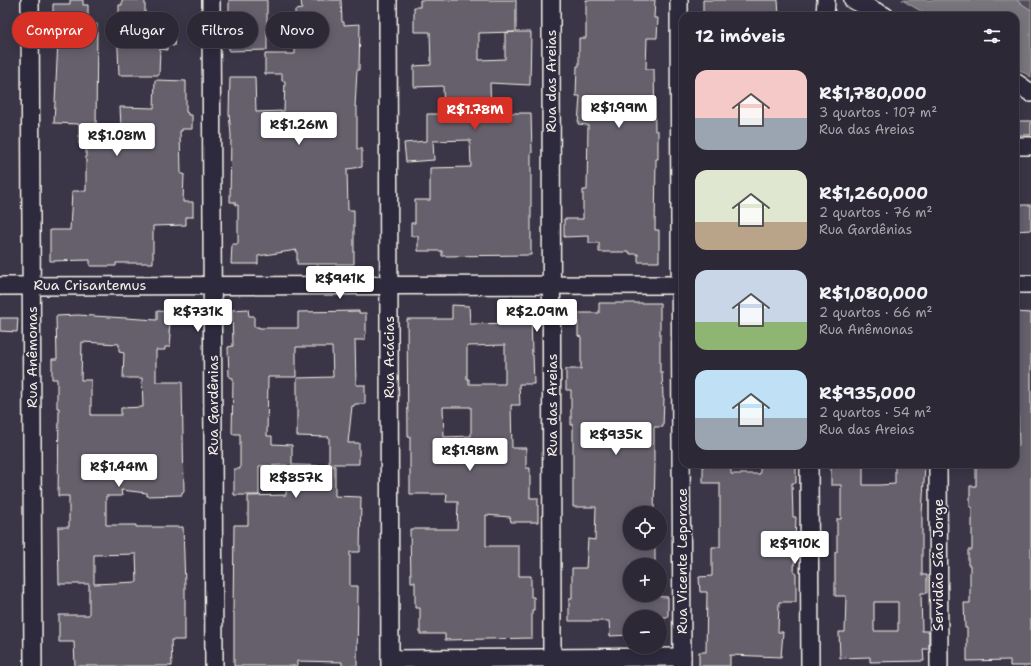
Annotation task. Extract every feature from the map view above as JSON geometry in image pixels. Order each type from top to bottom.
[{"type":"street","name":"Rua Anêmonas","points":[[30,0],[33,666]]},
{"type":"street","name":"Rua Gardênias","points":[[211,0],[214,666]]},
{"type":"street","name":"Rua Acácias","points":[[388,0],[390,662]]},
{"type":"street","name":"Rua das Areias","points":[[551,0],[552,662]]},
{"type":"street","name":"Rua Vicente Leporace","points":[[679,0],[679,12]]},
{"type":"street","points":[[825,12],[826,0]]},
{"type":"street","points":[[853,0],[877,12]]},
{"type":"street","points":[[1019,85],[1031,93]]},
{"type":"street","points":[[1019,146],[1031,146]]},
{"type":"street","points":[[1019,284],[1031,284]]},
{"type":"street","name":"Rua Crisantemus","points":[[0,286],[679,285]]},
{"type":"street","name":"Rua Vicente Leporace","points":[[682,468],[682,662]]},
{"type":"street","points":[[809,468],[810,666]]},
{"type":"street","name":"Servidão São Jorge","points":[[938,468],[939,666]]},
{"type":"street","points":[[390,662],[682,662]]},
{"type":"shaded area","points":[[902,0],[1016,0],[1031,10],[1031,77],[1019,70],[1019,12],[922,12]]},
{"type":"shaded area","points":[[1016,0],[1031,0],[1031,10]]},
{"type":"building","points":[[70,0],[83,0],[83,5],[88,5],[88,12],[53,12],[53,4],[70,4]]},
{"type":"building","points":[[122,0],[145,0],[145,12],[119,12],[119,5],[122,5]]},
{"type":"building","points":[[229,0],[267,0],[267,50],[229,51],[229,48],[258,48],[258,12],[229,12]]},
{"type":"building","points":[[301,0],[341,0],[342,22],[344,22],[344,25],[360,24],[359,70],[357,70],[355,107],[357,107],[357,149],[362,149],[362,167],[347,169],[348,210],[354,210],[354,264],[297,264],[297,250],[258,256],[258,264],[231,264],[232,244],[238,244],[238,205],[235,205],[235,202],[230,202],[230,77],[255,77],[256,112],[284,111],[285,81],[282,81],[282,74],[265,74],[265,54],[295,54],[295,48],[329,48],[329,12],[295,12],[295,10],[302,9]]},
{"type":"building","points":[[420,0],[516,0],[516,32],[531,32],[530,85],[490,83],[491,113],[531,113],[531,255],[442,256],[442,251],[418,251],[418,236],[411,236],[411,223],[415,223],[415,200],[430,200],[430,168],[471,167],[470,140],[433,141],[434,160],[406,162],[404,143],[427,141],[427,114],[444,114],[443,86],[414,87],[414,66],[431,65],[430,32],[414,32],[414,7],[420,7]],"holes":[[[515,32],[505,33],[505,59],[479,60],[479,33]]]},
{"type":"building","points":[[586,0],[655,0],[654,18],[658,18],[657,38],[647,38],[646,69],[654,69],[655,131],[658,131],[655,230],[659,230],[659,262],[638,262],[638,254],[630,254],[630,252],[599,252],[599,243],[589,243],[589,236],[564,237],[564,219],[583,219],[583,190],[587,190],[588,125],[578,124],[580,96],[576,96],[577,66],[579,66],[579,38],[586,38]]},
{"type":"building","points":[[703,0],[778,0],[779,12],[703,12]]},
{"type":"building","points":[[58,48],[97,48],[96,127],[121,126],[120,107],[154,108],[155,80],[186,81],[186,112],[188,115],[192,115],[192,129],[182,129],[182,131],[180,131],[181,174],[184,174],[183,202],[193,202],[193,217],[186,217],[186,225],[153,226],[153,263],[116,263],[116,266],[90,266],[90,260],[50,261],[50,230],[70,230],[72,191],[86,191],[86,144],[79,144],[79,124],[54,123]]},
{"type":"building","points":[[118,48],[167,48],[167,50],[160,49],[159,75],[119,75]]},
{"type":"building","points":[[1019,121],[1031,121],[1031,135],[1019,135]]},
{"type":"building","points":[[1019,205],[1031,205],[1031,230],[1019,231]]},
{"type":"building","points":[[599,303],[660,303],[660,372],[662,372],[664,398],[663,427],[654,427],[654,506],[623,506],[623,550],[655,550],[655,558],[623,558],[623,602],[667,602],[668,597],[668,617],[667,610],[623,610],[623,635],[610,636],[609,621],[569,621],[569,599],[572,599],[572,568],[586,568],[588,539],[595,540],[596,507],[573,507],[573,425],[571,425],[571,390],[566,390],[566,369],[581,369],[581,337],[578,336],[578,313],[599,313]]},
{"type":"building","points":[[452,305],[469,306],[470,324],[514,323],[513,309],[531,309],[534,384],[519,384],[520,405],[511,405],[512,448],[526,448],[526,468],[530,468],[530,498],[538,498],[538,522],[511,522],[510,517],[486,515],[486,546],[519,546],[519,576],[531,576],[531,597],[534,597],[534,610],[532,610],[532,638],[445,640],[445,634],[420,634],[420,608],[415,608],[415,582],[411,582],[410,529],[457,529],[458,502],[446,502],[447,494],[410,494],[407,319],[452,319]],"holes":[[[505,345],[505,384],[469,384],[469,379],[467,379],[467,346]],[[443,407],[471,407],[471,436],[444,437]]]},
{"type":"building","points":[[248,309],[249,316],[254,316],[254,327],[259,328],[298,328],[298,312],[359,311],[359,313],[366,313],[365,340],[355,340],[356,385],[365,385],[365,404],[355,404],[352,406],[348,443],[359,443],[359,464],[329,464],[329,437],[297,436],[297,378],[333,377],[332,347],[296,347],[296,377],[268,377],[267,436],[272,436],[272,444],[292,445],[292,465],[335,466],[335,496],[361,497],[360,552],[350,552],[350,586],[358,586],[357,666],[342,666],[342,662],[297,661],[297,666],[234,666],[234,525],[248,525],[248,496],[286,495],[287,465],[259,466],[259,495],[234,495],[234,469],[240,469],[240,434],[232,434],[233,378],[229,377],[228,347],[233,346],[232,310]]},
{"type":"building","points":[[157,311],[171,312],[169,334],[171,334],[170,347],[165,347],[165,350],[156,350],[156,382],[182,382],[184,492],[182,492],[182,495],[147,496],[147,493],[121,490],[122,496],[106,496],[106,525],[136,525],[136,527],[183,527],[185,640],[171,640],[172,666],[75,666],[74,642],[59,642],[59,615],[89,615],[89,584],[59,584],[58,527],[69,527],[69,496],[58,496],[59,408],[57,408],[57,379],[52,379],[52,359],[57,359],[56,316],[78,315],[157,320]],"holes":[[[82,342],[119,344],[119,352],[124,353],[123,378],[142,378],[143,407],[121,408],[121,415],[91,415],[91,380],[81,380]],[[136,554],[137,582],[94,584],[94,555]]]},
{"type":"building","points":[[1019,312],[1031,313],[1031,666],[1010,666],[1010,660],[967,661],[967,628],[965,628],[964,603],[970,603],[970,565],[968,565],[968,550],[972,550],[972,507],[970,507],[970,486],[976,486],[976,468],[1019,468]]},
{"type":"building","points":[[0,318],[18,318],[17,332],[0,331]]},
{"type":"building","points":[[703,468],[731,468],[731,474],[760,474],[760,468],[796,468],[796,483],[792,483],[793,517],[796,517],[794,573],[796,573],[796,602],[779,602],[778,632],[783,632],[781,657],[730,655],[730,666],[699,666],[699,652],[706,652],[707,592],[700,592],[699,577],[712,576],[712,547],[720,547],[720,483],[703,483]]},
{"type":"building","points":[[831,468],[863,468],[863,485],[880,485],[895,484],[895,468],[925,468],[922,514],[922,575],[927,575],[927,593],[921,593],[922,631],[929,631],[929,649],[923,649],[924,661],[870,662],[870,657],[840,658],[839,632],[845,632],[846,596],[835,596],[835,552],[837,552],[837,519],[841,519],[841,485],[831,485]],"holes":[[[874,602],[898,602],[898,631],[874,631]]]}]
